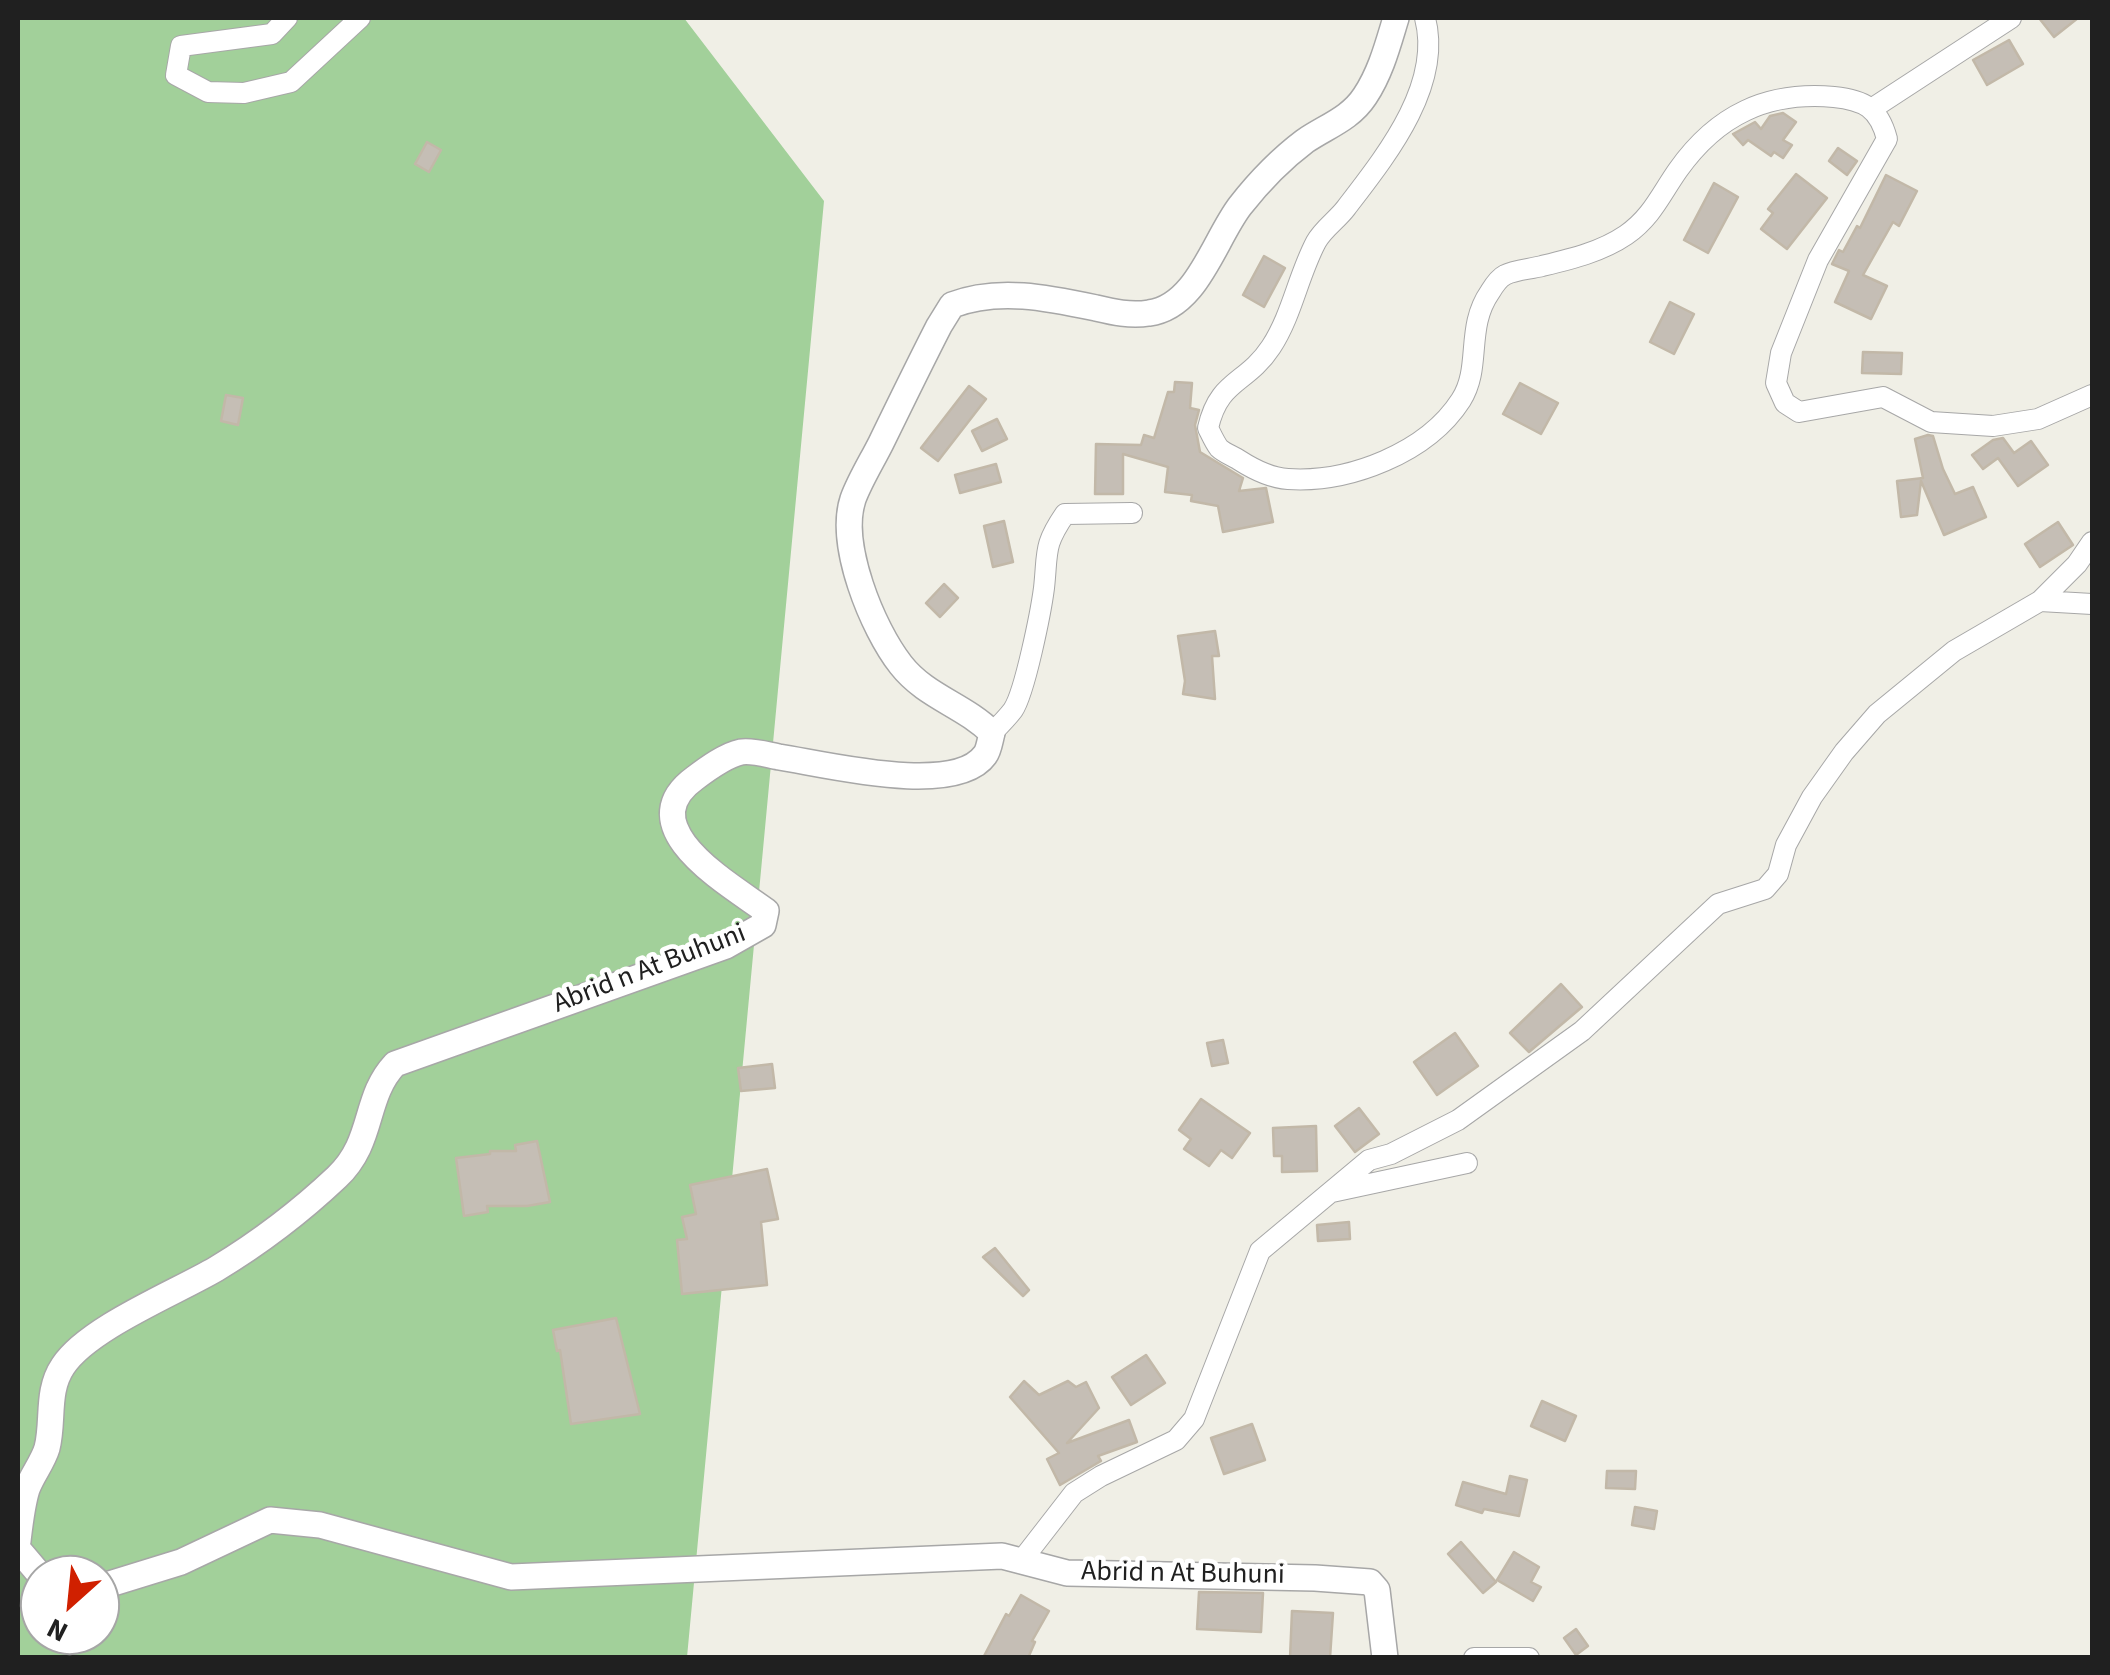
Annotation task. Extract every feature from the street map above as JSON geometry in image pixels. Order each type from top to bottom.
[{"type":"street","points":[[287,18],[272,34],[181,46],[176,76],[208,92],[244,93],[291,82],[360,18]]},
{"type":"street","points":[[1132,512],[1065,514],[1055,528],[1044,555],[1038,625],[1016,707],[992,733],[963,708],[938,698],[919,684],[900,664],[871,612],[849,539],[853,500],[952,305],[989,296],[1033,297],[1116,313],[1150,313],[1173,305],[1193,283],[1254,189],[1307,140],[1333,126],[1364,98],[1377,75],[1396,18]]},
{"type":"street","points":[[1425,18],[1428,53],[1422,83],[1404,124],[1342,214],[1318,238],[1270,349],[1248,375],[1225,388],[1212,408],[1208,428],[1220,448],[1270,475],[1286,479],[1326,478],[1368,467],[1426,436],[1462,398],[1472,370],[1476,317],[1504,275],[1576,258],[1610,245],[1652,212],[1697,146],[1748,107],[1808,94],[1858,100],[1873,108],[1887,139],[1818,260],[1781,353],[1776,383],[1784,404],[1799,412],[1883,396],[1932,422],[1993,426],[2038,419],[2092,395]]},
{"type":"street","points":[[1873,108],[2011,18]]},
{"type":"street","points":[[1022,1560],[1074,1493],[1176,1440],[1194,1418],[1260,1250],[1368,1160],[1391,1154],[1458,1120],[1582,1030],[1718,904],[1765,890],[1778,874],[1786,845],[1812,797],[1876,714],[1954,650],[2040,602],[2077,564],[2092,542]]},
{"type":"street","points":[[2040,602],[2092,604]]},
{"type":"street","name":"Abrid n At Buhuni","points":[[18,1541],[27,1489],[46,1450],[51,1398],[62,1367],[78,1350],[108,1330],[216,1269],[279,1226],[338,1176],[364,1141],[378,1088],[395,1064],[726,946],[763,925],[766,911],[729,888],[696,860],[677,828],[672,816],[675,798],[688,782],[741,752],[910,776],[943,777],[965,771],[986,754],[992,733]]},
{"type":"street","points":[[1326,1193],[1467,1163]]},
{"type":"street","name":"Abrid n At Buhuni","points":[[120,1581],[181,1562],[270,1520],[320,1526],[512,1577],[1002,1556],[1067,1574],[1370,1582],[1377,1590],[1385,1658]]},
{"type":"street","points":[[1474,1658],[1529,1658]]},
{"type":"green space","points":[[18,18],[684,18],[824,201],[687,1657],[18,1657]]},
{"type":"building","points":[[2039,18],[2078,18],[2054,37]]},
{"type":"building","points":[[2009,40],[2023,64],[1987,85],[1973,60]]},
{"type":"building","points":[[1783,113],[1796,122],[1783,140],[1792,145],[1783,158],[1774,152],[1771,156],[1748,140],[1743,145],[1733,134],[1755,122],[1761,129],[1770,116]]},
{"type":"building","points":[[427,142],[441,150],[429,172],[415,164]]},
{"type":"building","points":[[1838,148],[1857,161],[1847,175],[1829,161]]},
{"type":"building","points":[[1796,174],[1827,198],[1787,249],[1761,229],[1773,213],[1768,209]]},
{"type":"building","points":[[1886,175],[1917,191],[1899,226],[1893,222],[1863,275],[1887,286],[1871,319],[1835,302],[1849,271],[1832,264],[1857,226],[1860,228]]},
{"type":"building","points":[[1714,183],[1738,197],[1708,253],[1684,240]]},
{"type":"building","points":[[1264,256],[1285,268],[1264,307],[1243,295]]},
{"type":"building","points":[[1670,302],[1694,314],[1674,354],[1650,342]]},
{"type":"building","points":[[1863,352],[1902,353],[1901,374],[1862,373]]},
{"type":"building","points":[[1175,382],[1192,383],[1190,408],[1199,410],[1195,425],[1200,452],[1243,478],[1239,491],[1266,488],[1273,522],[1223,532],[1218,506],[1191,501],[1192,495],[1165,492],[1168,467],[1123,454],[1123,494],[1095,494],[1096,444],[1141,445],[1144,435],[1154,438],[1168,392],[1174,392]]},
{"type":"building","points":[[1520,383],[1558,403],[1541,434],[1503,414]]},
{"type":"building","points":[[969,386],[986,399],[938,461],[921,448]]},
{"type":"building","points":[[226,395],[243,398],[238,425],[221,421]]},
{"type":"building","points":[[997,419],[1007,439],[982,451],[972,431]]},
{"type":"building","points":[[1933,436],[1955,494],[1973,487],[1986,517],[1944,535],[1921,481],[1917,515],[1901,517],[1897,481],[1923,478],[1915,439]]},
{"type":"building","points":[[2003,438],[2014,453],[2031,441],[2048,465],[2018,486],[1998,458],[1983,469],[1972,455],[1993,440]]},
{"type":"building","points":[[996,464],[1001,482],[960,493],[955,475]]},
{"type":"building","points":[[1004,521],[1013,562],[993,567],[984,526]]},
{"type":"building","points":[[2058,522],[2073,545],[2040,567],[2025,544]]},
{"type":"building","points":[[944,584],[958,598],[940,617],[926,603]]},
{"type":"building","points":[[1215,631],[1219,656],[1212,656],[1215,699],[1183,694],[1185,681],[1178,636]]},
{"type":"building","points":[[1561,984],[1582,1007],[1529,1052],[1510,1033]]},
{"type":"building","points":[[1455,1033],[1478,1066],[1437,1095],[1414,1062]]},
{"type":"building","points":[[1223,1040],[1228,1063],[1212,1066],[1207,1043]]},
{"type":"building","points":[[772,1064],[775,1088],[741,1091],[738,1068]]},
{"type":"building","points":[[1201,1099],[1250,1133],[1232,1158],[1221,1150],[1209,1166],[1184,1149],[1191,1139],[1179,1130]]},
{"type":"building","points":[[1359,1108],[1379,1134],[1355,1152],[1335,1126]]},
{"type":"building","points":[[1316,1126],[1317,1171],[1282,1172],[1282,1156],[1274,1156],[1273,1128]]},
{"type":"building","points":[[537,1141],[550,1202],[487,1206],[488,1212],[464,1216],[456,1158],[490,1151],[516,1151],[515,1145]]},
{"type":"building","points":[[767,1169],[778,1219],[761,1222],[767,1285],[682,1294],[677,1240],[687,1239],[682,1217],[696,1214],[690,1185]]},
{"type":"building","points":[[1349,1222],[1350,1239],[1318,1241],[1317,1225]]},
{"type":"building","points":[[995,1248],[1029,1290],[1023,1296],[983,1257]]},
{"type":"building","points":[[616,1318],[640,1414],[571,1424],[560,1350],[557,1351],[553,1330]]},
{"type":"building","points":[[1146,1355],[1165,1383],[1131,1405],[1112,1377]]},
{"type":"building","points":[[1024,1381],[1039,1395],[1068,1381],[1076,1387],[1086,1382],[1099,1408],[1067,1443],[1129,1420],[1137,1442],[1098,1456],[1101,1461],[1060,1485],[1047,1459],[1059,1453],[1010,1397]]},
{"type":"building","points":[[1542,1401],[1576,1416],[1565,1441],[1531,1426]]},
{"type":"building","points":[[1252,1424],[1265,1460],[1224,1474],[1211,1438]]},
{"type":"building","points":[[1607,1471],[1636,1471],[1635,1489],[1606,1488]]},
{"type":"building","points":[[1510,1476],[1527,1480],[1519,1516],[1484,1509],[1482,1513],[1456,1505],[1463,1482],[1506,1494]]},
{"type":"building","points":[[1635,1507],[1657,1511],[1654,1529],[1632,1525]]},
{"type":"building","points":[[1461,1542],[1496,1582],[1483,1593],[1448,1554]]},
{"type":"building","points":[[1514,1552],[1539,1567],[1531,1582],[1541,1587],[1533,1601],[1497,1580]]},
{"type":"building","points":[[1199,1592],[1263,1593],[1261,1632],[1197,1629]]},
{"type":"building","points":[[1021,1595],[1049,1611],[1032,1641],[1035,1642],[1028,1658],[983,1658],[1006,1614],[1009,1616]]},
{"type":"building","points":[[1292,1611],[1333,1613],[1330,1658],[1290,1658]]},
{"type":"building","points":[[1576,1629],[1588,1646],[1576,1655],[1564,1638]]}]
